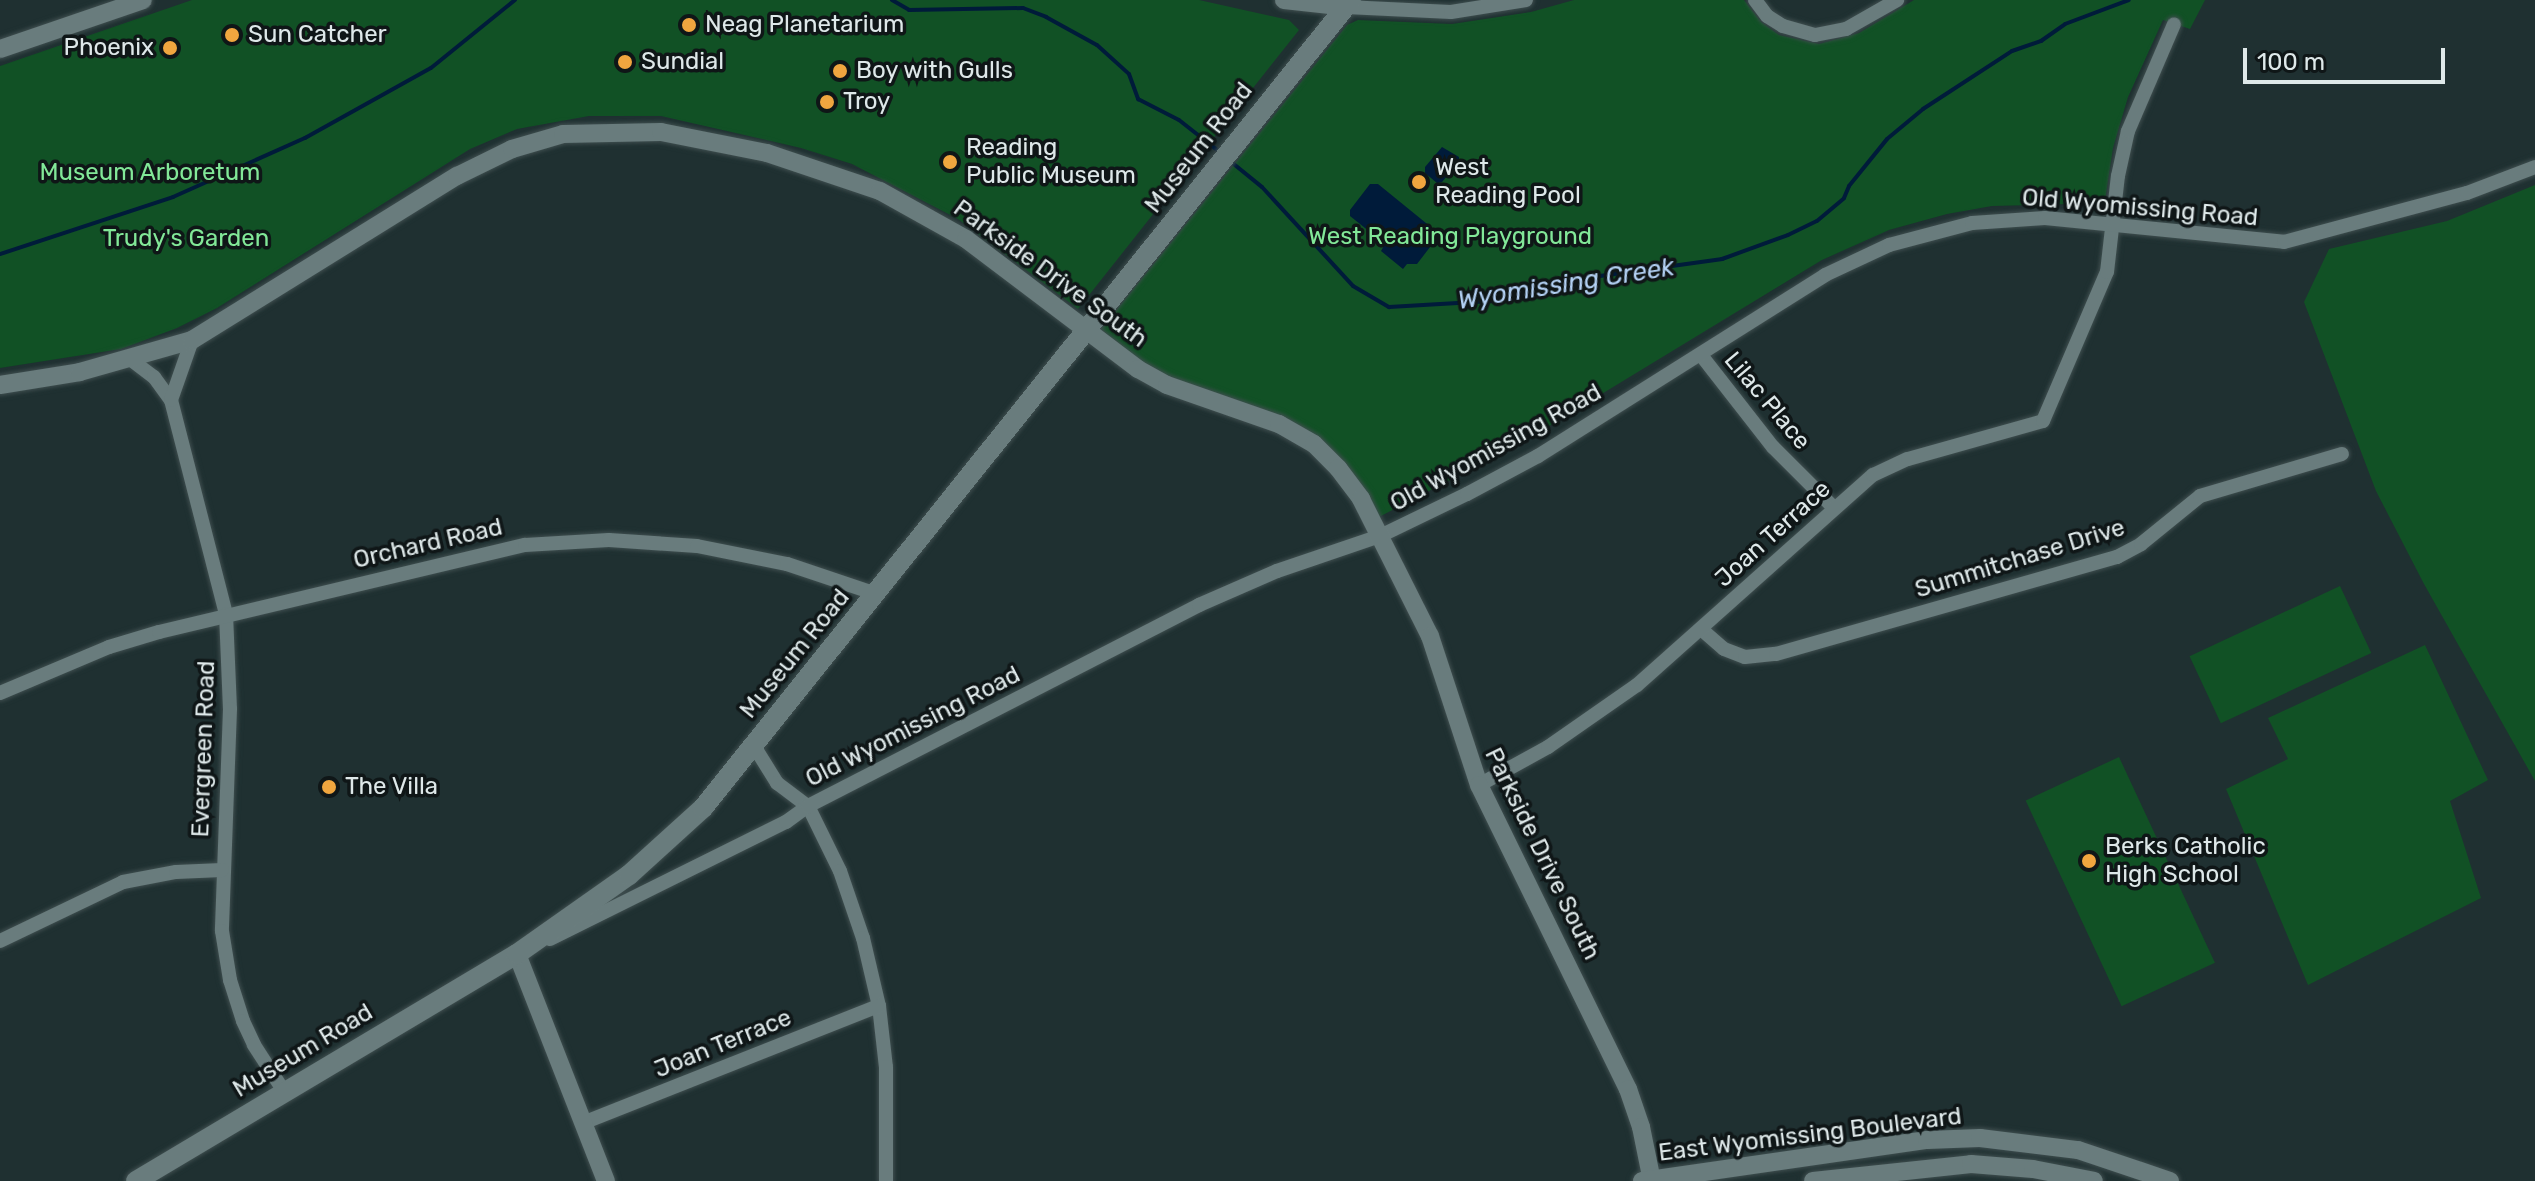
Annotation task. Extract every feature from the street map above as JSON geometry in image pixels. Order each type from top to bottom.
[{"type":"main road","name":"Museum Road","points":[[136,1181],[517,954],[629,875],[703,808],[1084,329],[1348,4]]},
{"type":"street","points":[[0,49],[143,0]]},
{"type":"street","points":[[1284,0],[1451,12],[1526,0]]},
{"type":"street","points":[[1755,0],[1767,16],[1783,26],[1815,35],[1846,29],[1897,0]]},
{"type":"street","points":[[2114,223],[2118,176],[2128,131],[2174,24]]},
{"type":"street","name":"Parkside Drive South","points":[[0,385],[130,359],[192,340],[486,161],[563,134],[619,130],[661,132],[767,153],[880,191],[966,239],[1138,369],[1167,385],[1279,424],[1314,444],[1338,468],[1361,499],[1441,663],[1461,738],[1479,785],[1628,1089],[1641,1127],[1648,1180]]},
{"type":"street","name":"Old Wyomissing Road","points":[[517,954],[786,822],[808,806],[1243,584],[1380,536],[1538,456],[1825,275],[1910,238],[1998,220],[2045,218],[2284,242],[2467,193],[2535,167]]},
{"type":"street","name":"Joan Terrace","points":[[1479,785],[1588,721],[1701,629],[1861,483],[1897,463],[2043,421],[2107,272],[2114,223]]},
{"type":"street","points":[[171,400],[192,340]]},
{"type":"street","name":"Lilac Place","points":[[1701,355],[1773,447],[1834,508]]},
{"type":"street","name":"Evergreen Road","points":[[130,359],[154,377],[171,400],[226,614],[230,709],[222,931],[235,998],[254,1045],[285,1093]]},
{"type":"street","name":"Summitchase Drive","points":[[1701,629],[1724,649],[1745,657],[1776,654],[2117,557],[2141,544],[2200,496],[2342,454]]},
{"type":"street","name":"Orchard Road","points":[[0,693],[109,647],[226,614],[525,545],[609,540],[721,550],[787,564],[876,594]]},
{"type":"street","points":[[754,746],[777,783],[808,806],[849,894],[879,1006],[888,1116],[886,1181]]},
{"type":"street","points":[[0,941],[123,882],[176,872],[222,870]]},
{"type":"street","points":[[517,954],[606,1181]]},
{"type":"street","name":"Joan Terrace","points":[[583,1123],[879,1006]]},
{"type":"street","points":[[1994,1165],[1995,1138]]},
{"type":"street","name":"East Wyomissing Boulevard","points":[[1648,1180],[1927,1140],[1995,1138],[2078,1150],[2170,1181]]},
{"type":"street","name":"East Wyomissing Boulevard","points":[[1813,1181],[1928,1166],[1994,1165],[2094,1181]]},
{"type":"green space","name":"Museum Arboretum","points":[[192,0],[1199,0],[1289,20],[1299,30],[1078,309],[958,219],[852,164],[801,148],[661,116],[589,116],[517,129],[470,149],[217,308],[177,328],[121,349],[0,368],[0,66]]},
{"type":"green space","name":"West Reading Playground","points":[[1574,0],[1744,0],[1761,22],[1779,35],[1819,44],[1859,33],[1914,0],[2205,0],[2190,29],[2163,20],[2128,97],[2113,148],[2104,207],[2069,204],[1992,206],[1947,214],[1889,230],[1822,260],[1521,443],[1379,517],[1346,463],[1164,379],[1101,329],[1347,25],[1358,20],[1452,24],[1531,12]]},
{"type":"green space","points":[[2535,185],[2535,781],[2424,584],[2376,491],[2304,302],[2329,249],[2447,221]]},
{"type":"green space","points":[[2340,586],[2371,653],[2221,723],[2190,656]]},
{"type":"green space","points":[[2425,645],[2488,780],[2450,801],[2481,898],[2308,985],[2226,789],[2288,759],[2268,718]]},
{"type":"green space","points":[[2119,757],[2215,963],[2122,1006],[2026,801]]},
{"type":"water","points":[[1442,147],[1459,157],[1459,162],[1442,182],[1437,183],[1425,173],[1425,167]]},
{"type":"water","points":[[1370,184],[1378,184],[1437,232],[1437,238],[1417,264],[1407,264],[1403,269],[1381,251],[1385,244],[1350,216],[1350,210]]},
{"type":"waterway","name":"Wyomissing Creek","points":[[0,254],[173,197],[305,138],[431,68],[515,0]]},
{"type":"waterway","name":"Wyomissing Creek","points":[[892,0],[909,10],[1023,8],[1046,17],[1097,45],[1129,74],[1138,99],[1179,120],[1221,153]]},
{"type":"waterway","name":"Wyomissing Creek","points":[[1230,161],[1262,187],[1353,286],[1389,307],[1492,301],[1525,289],[1564,281],[1722,259],[1788,235],[1817,221],[1844,198],[1849,186],[1887,139],[1923,109],[2012,51],[2041,41],[2065,24],[2129,0]]},
{"type":"place","name":"Neag Planetarium","points":[[689,25]]},
{"type":"place","name":"Sun Catcher","points":[[232,35]]},
{"type":"place","name":"Phoenix","points":[[170,48]]},
{"type":"place","name":"Sundial","points":[[625,62]]},
{"type":"place","name":"Boy with Gulls","points":[[840,71]]},
{"type":"place","name":"Troy","points":[[827,102]]},
{"type":"place","name":"Reading Public Museum","points":[[950,162]]},
{"type":"place","name":"West Reading Pool","points":[[1419,182]]},
{"type":"place","name":"The Villa","points":[[329,787]]},
{"type":"place","name":"Berks Catholic High School","points":[[2089,861]]},
{"type":"park label","name":"Trudy's Garden","points":[[186,239]]}]
